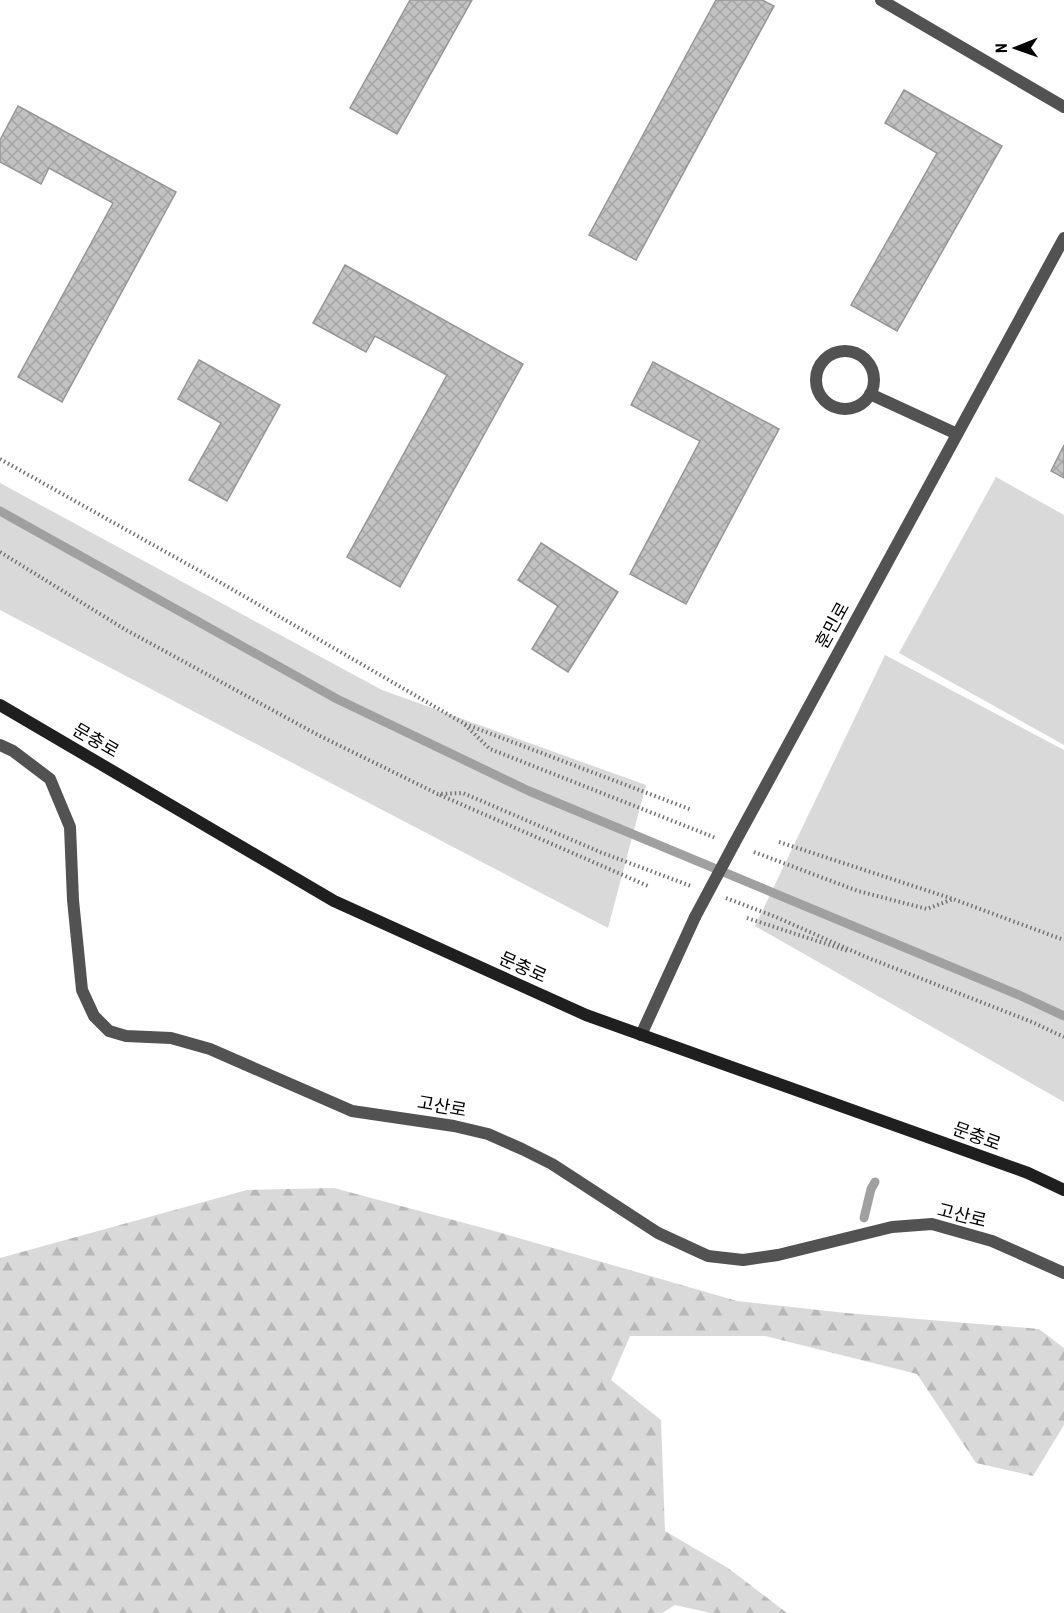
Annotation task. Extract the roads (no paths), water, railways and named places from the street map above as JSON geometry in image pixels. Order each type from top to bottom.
[{"type":"street","points":[[881,0],[1064,107]]},
{"type":"street","name":"훈민로","points":[[641,1035],[695,917],[1064,238]]},
{"type":"street","points":[[836,351],[855,352],[863,356],[870,363],[874,372],[875,381],[870,394],[860,406],[851,409],[831,406],[818,391],[817,371],[821,363],[836,351]]},
{"type":"street","points":[[870,394],[957,434]]},
{"type":"street","name":"문충로","points":[[0,705],[334,901],[586,1015],[1028,1173],[1064,1190]]},
{"type":"street","name":"고산로","points":[[0,745],[14,752],[50,779],[70,827],[73,900],[82,990],[94,1016],[109,1031],[126,1036],[171,1038],[210,1049],[352,1111],[454,1126],[488,1134],[552,1164],[658,1233],[708,1256],[743,1260],[778,1255],[892,1227],[932,1224],[992,1241],[1064,1273]]},
{"type":"waterway","points":[[0,511],[337,699],[529,791],[1019,995],[1064,1016]]},
{"type":"waterway","points":[[864,1218],[875,1182]]}]
